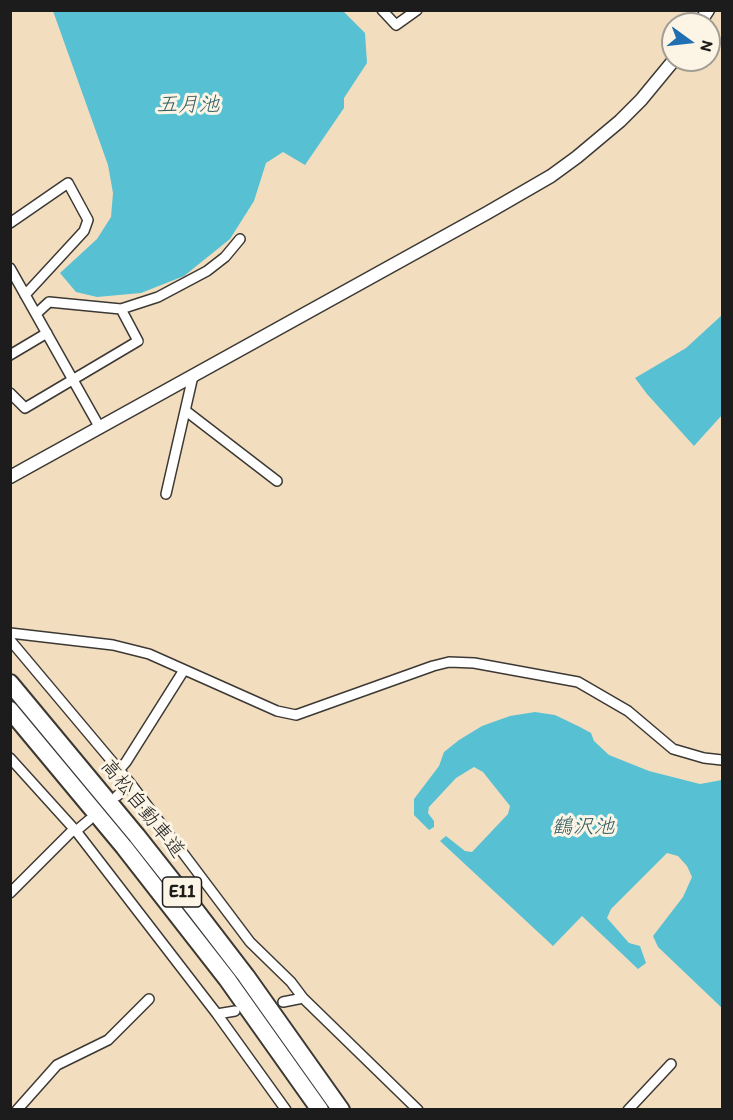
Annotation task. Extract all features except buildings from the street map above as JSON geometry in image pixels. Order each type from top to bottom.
[{"type":"highway","name":"高松自動車道","points":[[10,683],[193,907],[246,976],[341,1110]]},
{"type":"highway","name":"高松自動車道","points":[[10,710],[117,838],[227,979],[320,1110]]},
{"type":"street","points":[[382,10],[396,25],[417,10]]},
{"type":"street","points":[[10,477],[551,176],[620,121],[665,72]]},
{"type":"street","points":[[10,223],[68,183],[88,220],[84,231],[25,295]]},
{"type":"street","points":[[36,314],[49,302],[121,309],[158,297],[190,281],[225,257],[240,239]]},
{"type":"street","points":[[10,268],[100,428]]},
{"type":"street","points":[[10,291],[20,285]]},
{"type":"street","points":[[10,393],[25,408],[138,341],[121,309]]},
{"type":"street","points":[[10,355],[47,333]]},
{"type":"street","points":[[166,494],[193,376]]},
{"type":"street","points":[[186,411],[277,481]]},
{"type":"street","points":[[10,633],[113,645],[149,654],[277,711],[296,715],[433,666],[449,662],[474,663],[578,682],[628,711],[673,749],[704,758],[723,760]]},
{"type":"street","points":[[10,640],[131,784],[250,942],[291,982],[303,998],[418,1110]]},
{"type":"street","points":[[119,770],[183,669]]},
{"type":"street","points":[[10,758],[75,830],[217,1014],[286,1110]]},
{"type":"street","points":[[117,796],[131,784]]},
{"type":"street","points":[[10,893],[88,820]]},
{"type":"street","points":[[283,1002],[303,998]]},
{"type":"street","points":[[17,1110],[57,1065],[108,1040],[149,999]]},
{"type":"street","points":[[217,1014],[235,1011]]},
{"type":"street","points":[[628,1110],[671,1064]]},
{"type":"water","name":"五月池","points":[[53,11],[343,11],[365,33],[367,63],[344,98],[344,108],[305,165],[283,152],[266,163],[254,201],[230,239],[184,276],[141,293],[97,297],[76,292],[60,273],[97,239],[111,217],[113,193],[108,165]]},
{"type":"water","points":[[722,315],[722,415],[694,446],[635,378],[686,348]]},
{"type":"water","name":"鶴沢池","points":[[535,712],[555,715],[580,727],[591,733],[594,741],[609,755],[649,771],[700,784],[722,780],[722,1008],[658,947],[653,936],[683,897],[692,877],[687,866],[678,856],[667,853],[611,909],[607,918],[629,943],[640,946],[646,963],[638,969],[582,916],[553,946],[440,841],[446,836],[465,851],[472,852],[508,814],[510,806],[483,772],[474,767],[456,778],[429,807],[428,813],[434,821],[434,827],[429,830],[414,815],[414,799],[439,766],[444,752],[482,726],[510,716]]}]
